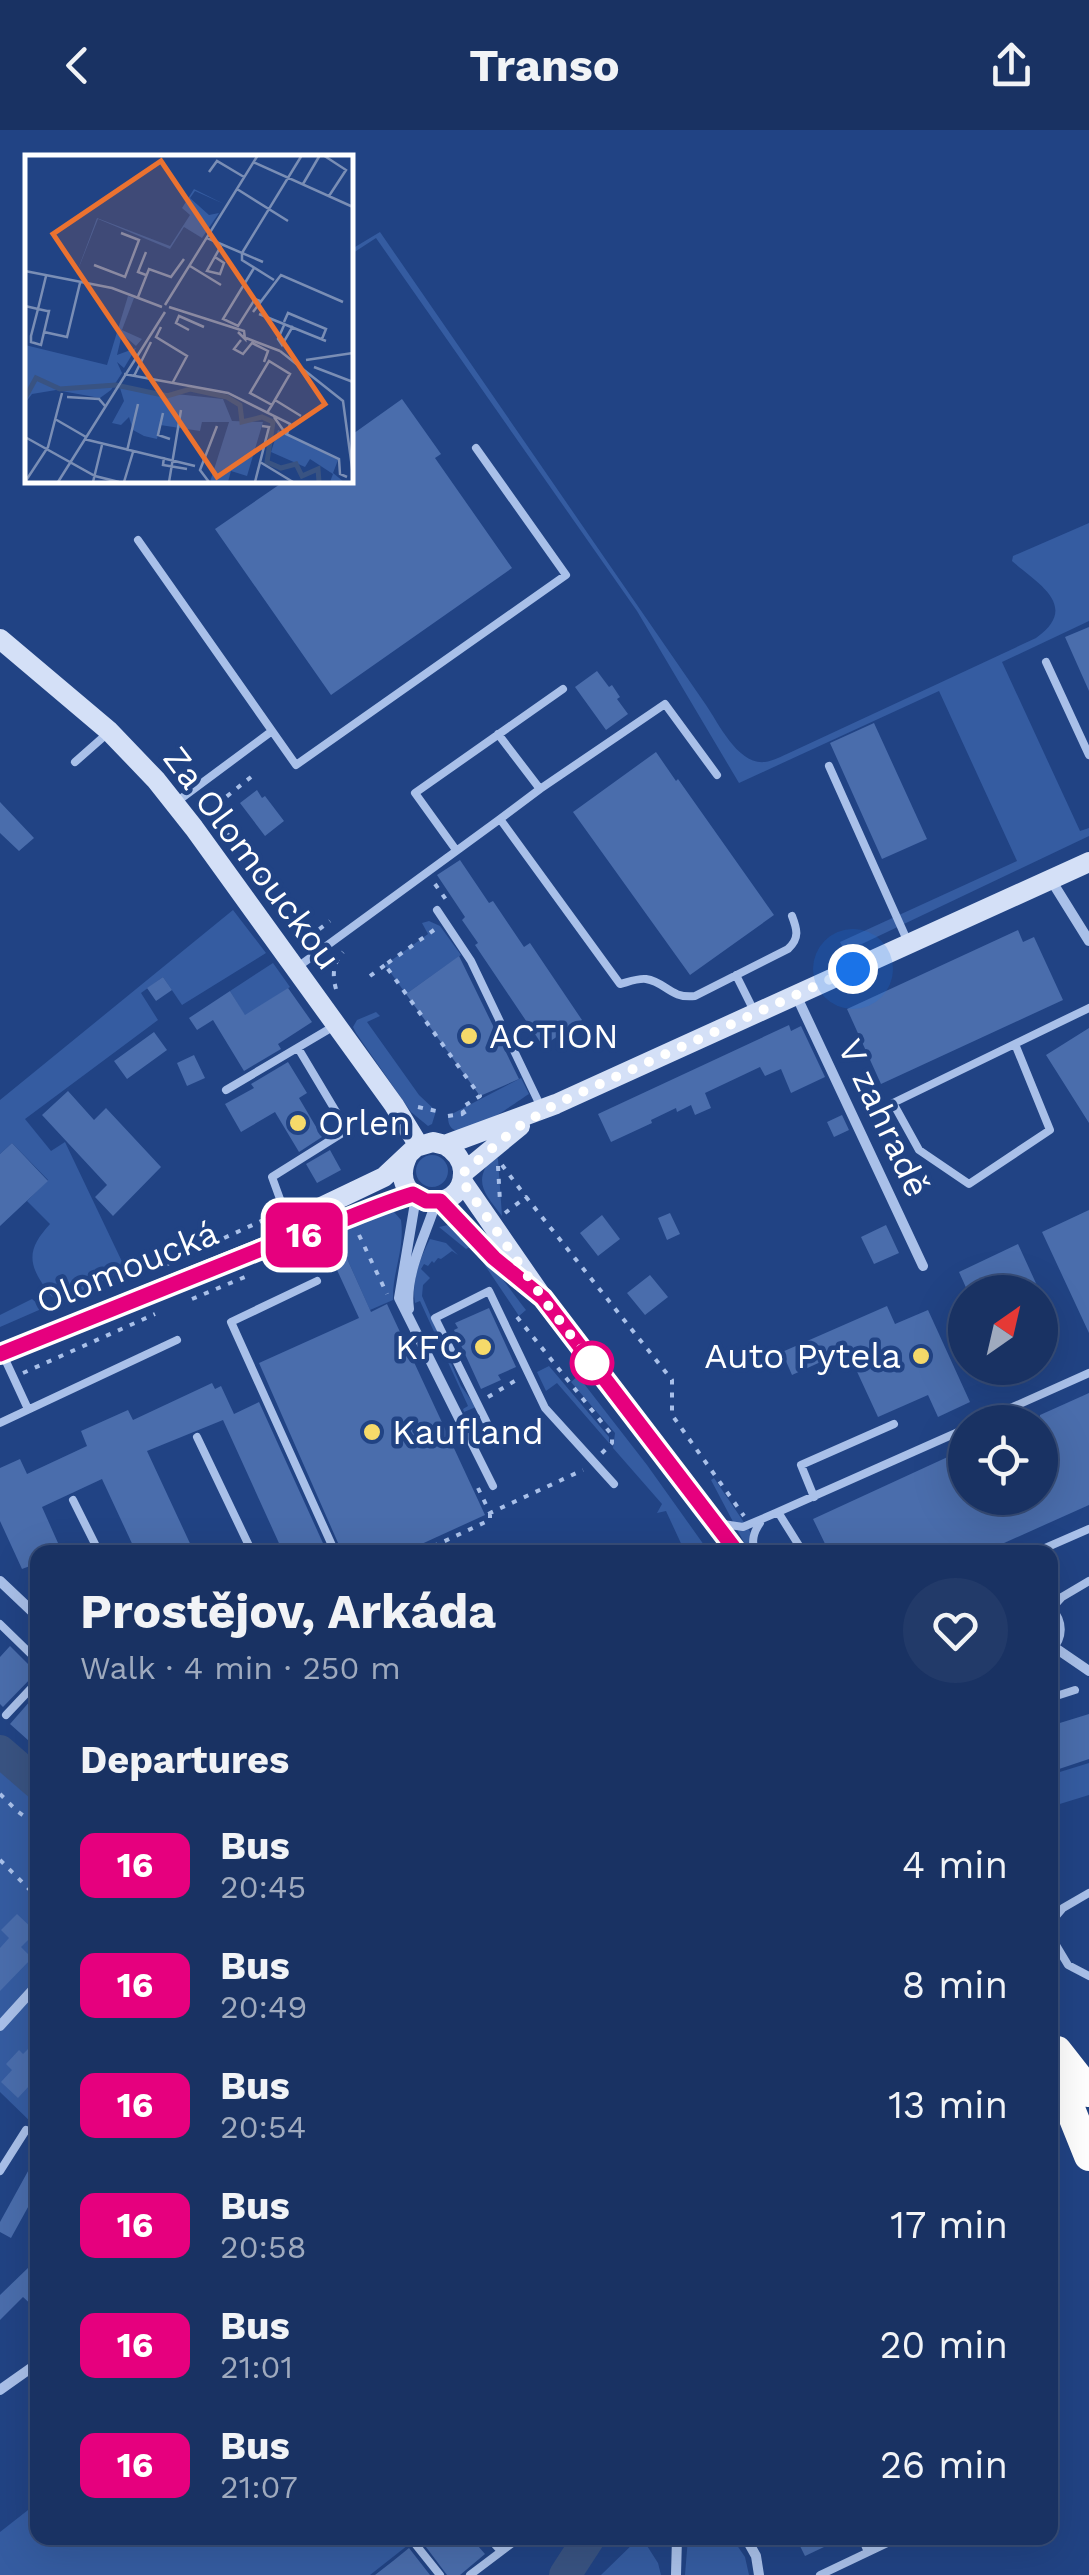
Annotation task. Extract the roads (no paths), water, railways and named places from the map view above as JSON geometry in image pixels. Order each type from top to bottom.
[{"type":"highway","points":[[1058,2051],[1089,2092]]},
{"type":"highway","points":[[1058,2054],[1089,2106]]},
{"type":"highway","points":[[1058,2079],[1089,2156]]},
{"type":"street","name":"Za Olomouckou","points":[[0,639],[109,731],[175,803],[394,1105],[414,1150]]},
{"type":"street","name":"Olomoucká","points":[[279,1242],[294,1220],[384,1176],[414,1150],[433,1142],[446,1145],[549,1107],[1089,862]]},
{"type":"street","points":[[1050,879],[1089,942]]},
{"type":"street","name":"V zahradě","points":[[796,994],[923,1266]]},
{"type":"street","name":"Olomoucká","points":[[1,1354],[374,1206],[454,1194],[462,1177],[515,1129],[549,1107]]},
{"type":"street","points":[[446,1145],[460,1160],[462,1177],[543,1298],[721,1536]]},
{"type":"street","points":[[414,1150],[403,1172],[406,1184],[543,1298]]},
{"type":"street","points":[[426,1198],[399,1298],[470,1440]]},
{"type":"street","points":[[420,1338],[407,1305],[426,1198]]},
{"type":"street","points":[[0,1581],[30,1609]]},
{"type":"street","points":[[1058,1653],[1089,1671]]},
{"type":"street","points":[[0,2026],[30,1993]]},
{"type":"street","points":[[0,2390],[30,2369]]},
{"type":"street","points":[[676,2575],[677,2545]]},
{"type":"street","points":[[750,2545],[759,2575]]},
{"type":"lane","points":[[138,540],[296,765],[566,575],[476,448]]},
{"type":"lane","points":[[1046,662],[1089,755]]},
{"type":"lane","points":[[456,850],[415,793],[563,689]]},
{"type":"lane","points":[[295,968],[540,789],[666,704],[717,775]]},
{"type":"lane","points":[[75,762],[109,731]]},
{"type":"lane","points":[[175,803],[272,731]]},
{"type":"lane","points":[[498,734],[540,789]]},
{"type":"lane","points":[[829,766],[909,944]]},
{"type":"lane","points":[[500,819],[620,984],[651,980],[673,994],[695,996],[793,944],[797,929],[792,916]]},
{"type":"lane","points":[[437,910],[471,961],[549,1107]]},
{"type":"lane","points":[[736,976],[755,1013]]},
{"type":"lane","points":[[1014,1044],[1050,1130],[969,1184],[919,1150],[893,1103],[1014,1044],[1089,1008]]},
{"type":"lane","points":[[226,1090],[336,1025]]},
{"type":"lane","points":[[279,1242],[284,1210],[272,1177],[347,1130],[298,1048]]},
{"type":"lane","points":[[318,1282],[231,1322],[331,1545]]},
{"type":"lane","points":[[492,1431],[435,1318],[488,1291],[545,1408],[614,1484]]},
{"type":"lane","points":[[0,1423],[177,1340]]},
{"type":"lane","points":[[1,1354],[28,1409]]},
{"type":"lane","points":[[1016,1405],[1089,1372]]},
{"type":"lane","points":[[814,1496],[801,1465],[894,1424]]},
{"type":"lane","points":[[197,1437],[249,1545]]},
{"type":"lane","points":[[721,1536],[948,1437]]},
{"type":"lane","points":[[470,1440],[492,1486]]},
{"type":"lane","points":[[74,1500],[96,1545]]},
{"type":"lane","points":[[778,1512],[799,1545]]},
{"type":"lane","points":[[753,1545],[754,1530],[763,1519]]},
{"type":"lane","points":[[1052,1545],[1089,1529]]},
{"type":"lane","points":[[1058,1601],[1089,1581]]},
{"type":"lane","points":[[0,1624],[30,1654]]},
{"type":"lane","points":[[0,1642],[8,1632]]},
{"type":"lane","points":[[6,1715],[30,1690]]},
{"type":"lane","points":[[1058,1695],[1075,1690]]},
{"type":"lane","points":[[1058,1914],[1089,1892]]},
{"type":"lane","points":[[1058,1948],[1068,1965],[1089,1976]]},
{"type":"lane","points":[[0,2172],[26,2130]]},
{"type":"lane","points":[[416,2545],[440,2575]]},
{"type":"lane","points":[[494,2545],[500,2552]]},
{"type":"lane","points":[[470,2575],[510,2545]]},
{"type":"lane","points":[[865,2545],[868,2552]]},
{"type":"lane","points":[[820,2575],[883,2545]]},
{"type":"waterway","points":[[0,1751],[30,1777]]},
{"type":"waterway","points":[[565,2575],[584,2545]]},
{"type":"place","name":"ACTION","points":[[469,1036]]},
{"type":"place","name":"Orlen","points":[[298,1123]]},
{"type":"place","name":"KFC","points":[[483,1347]]},
{"type":"place","name":"Auto Pytela","points":[[921,1356]]},
{"type":"place","name":"Kaufland","points":[[372,1432]]}]
